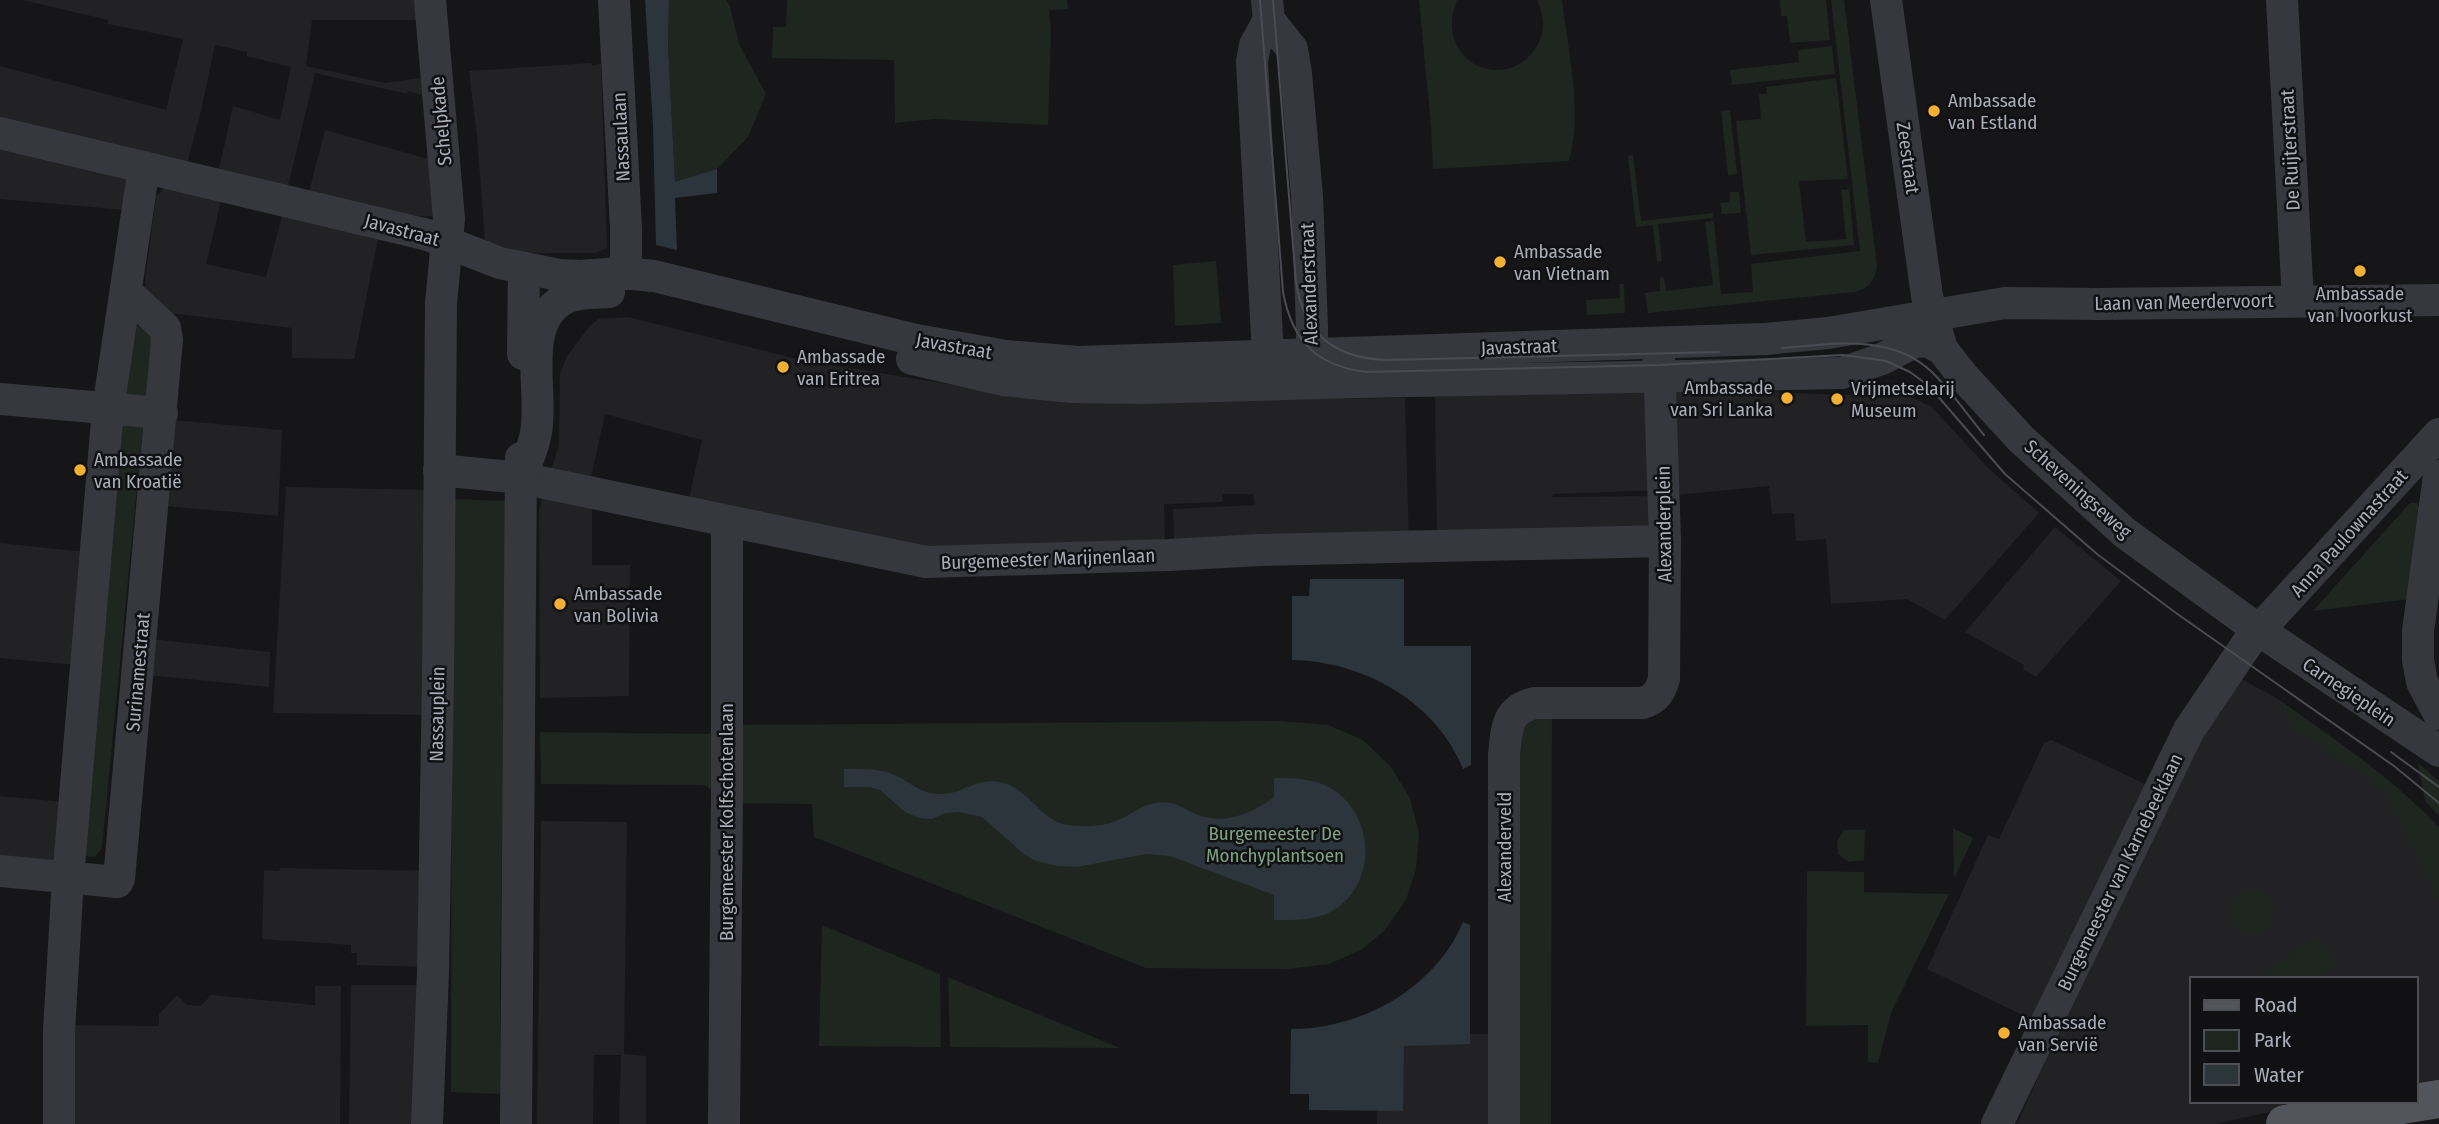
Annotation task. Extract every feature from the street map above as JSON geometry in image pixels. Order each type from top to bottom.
[{"type":"main road","points":[[2418,1102],[2439,1099]]},
{"type":"main road","points":[[2285,1124],[2414,1103]]},
{"type":"main road","points":[[2424,1124],[2439,1122]]},
{"type":"street","name":"Schelpkade","points":[[430,0],[449,219],[448,242]]},
{"type":"street","name":"Nassaulaan","points":[[614,0],[626,274]]},
{"type":"street","name":"Zeestraat","points":[[1886,0],[1931,315]]},
{"type":"street","name":"De Ruijterstraat","points":[[2282,0],[2298,300]]},
{"type":"street","name":"Alexanderstraat","points":[[1268,10],[1292,49],[1307,196],[1312,354],[1294,384]]},
{"type":"street","name":"Alexanderstraat","points":[[1268,10],[1255,45],[1252,62],[1268,355]]},
{"type":"street","name":"Javastraat","points":[[0,133],[448,242],[512,265],[559,275],[654,276],[916,340],[1006,356],[1078,362],[1659,344],[1816,334],[1931,315]]},
{"type":"street","points":[[59,1124],[59,1031],[68,878],[108,409],[144,167]]},
{"type":"street","name":"Nassauplein","points":[[427,1124],[433,972],[438,680],[441,303],[448,242]]},
{"type":"street","points":[[441,303],[455,279],[479,264],[512,265],[521,478],[516,1124]]},
{"type":"street","name":"Surinamestraat","points":[[68,878],[117,882],[119,879],[167,339],[165,328],[127,292]]},
{"type":"street","name":"Javastraat","points":[[521,478],[536,431],[537,338],[543,321],[555,305],[568,296],[578,295],[612,292],[649,296],[1003,380],[1072,387],[1144,388],[1842,373],[1882,359],[1914,342],[1928,341],[1942,349]]},
{"type":"street","name":"Laan van Meerdervoort","points":[[1931,315],[2005,303],[2439,300]]},
{"type":"street","name":"Scheveningseweg","points":[[1931,315],[1942,349],[2021,439],[2125,533],[2260,631]]},
{"type":"street","name":"Alexanderplein","points":[[1651,701],[1660,692],[1664,679],[1665,541],[1659,344]]},
{"type":"street","points":[[1268,355],[1294,384]]},
{"type":"street","points":[[0,400],[162,413]]},
{"type":"street","name":"Anna Paulownastraat","points":[[2260,631],[2439,434]]},
{"type":"street","name":"Burgemeester Marijnenlaan","points":[[439,470],[521,478],[926,562],[1260,550],[1665,541]]},
{"type":"street","points":[[2439,475],[2418,631],[2418,660],[2422,681],[2439,714]]},
{"type":"street","name":"Burgemeester Kolfschotenlaan","points":[[724,1124],[727,521]]},
{"type":"street","name":"Carnegieplein","points":[[2260,631],[2439,751]]},
{"type":"street","name":"Burgemeester van Karnebeeklaan","points":[[1997,1124],[2189,730],[2233,664],[2260,631]]},
{"type":"street","name":"Alexanderveld","points":[[1504,1124],[1504,754],[1509,722],[1512,715],[1523,705],[1535,702],[1651,701]]},
{"type":"street","points":[[0,871],[68,878]]},
{"type":"shaded area","points":[[23,0],[421,0],[421,20],[312,20],[306,66],[385,83],[420,78],[426,80],[429,97],[315,73],[286,195],[217,179],[233,106],[280,120],[291,67],[247,56],[247,52],[215,45],[185,171],[154,163],[137,211],[0,199],[0,66],[166,110],[183,39],[108,24],[108,20]]},
{"type":"shaded area","points":[[590,63],[593,66],[601,63],[607,248],[595,253],[525,253],[485,241],[469,71]]},
{"type":"shaded area","points":[[325,130],[432,160],[438,216],[388,215],[379,233],[354,359],[292,358],[292,328],[170,313],[146,301],[145,281],[156,196],[165,188],[221,201],[206,264],[266,277],[282,216],[307,200]]},
{"type":"shaded area","points":[[628,317],[801,360],[1002,393],[1227,400],[1405,398],[1409,544],[1174,541],[1173,509],[1255,505],[1253,494],[1223,494],[1222,502],[1164,504],[1165,555],[926,562],[686,512],[702,440],[605,414],[588,491],[592,493],[592,565],[630,565],[629,696],[540,698],[539,509],[559,445],[560,374],[567,356],[598,319]]},
{"type":"shaded area","points":[[1661,388],[1847,395],[1904,394],[1932,407],[1987,467],[2039,513],[1945,620],[1907,599],[1831,604],[1826,539],[1796,541],[1794,513],[1772,514],[1769,486],[1665,496],[1665,541],[1437,544],[1435,397]],"holes":[[[1664,490],[1664,496],[1552,497],[1553,494]]]},
{"type":"shaded area","points":[[162,419],[282,430],[278,516],[154,505]]},
{"type":"shaded area","points":[[286,487],[432,490],[437,715],[273,713]]},
{"type":"shaded area","points":[[2055,527],[2121,581],[2036,677],[2023,669],[2024,665],[1965,632]]},
{"type":"shaded area","points":[[0,543],[95,553],[86,666],[0,658]]},
{"type":"shaded area","points":[[142,638],[270,652],[269,687],[138,674]]},
{"type":"shaded area","points":[[2238,677],[2278,699],[2369,765],[2439,870],[2439,1084],[2418,1088],[2418,977],[2190,977],[2190,1103],[2324,1103],[2215,1124],[2017,1124],[2196,732]]},
{"type":"shaded area","points":[[2051,740],[2154,788],[2043,1025],[1927,969],[1988,835],[1999,839],[2044,743]]},
{"type":"shaded area","points":[[0,796],[74,803],[68,878],[0,871]]},
{"type":"shaded area","points":[[541,821],[627,822],[624,1054],[646,1056],[646,1124],[619,1124],[621,1055],[594,1055],[593,1124],[537,1124]]},
{"type":"shaded area","points":[[280,868],[434,871],[432,967],[357,965],[357,953],[351,953],[351,945],[262,939],[264,870],[279,871]]},
{"type":"shaded area","points":[[351,985],[431,985],[427,1124],[349,1124]]},
{"type":"shaded area","points":[[315,986],[341,986],[340,1124],[65,1124],[63,1025],[159,1026],[159,1014],[177,995],[187,1005],[201,1006],[211,995],[315,1005]]},
{"type":"shaded area","points":[[1378,1034],[1502,1034],[1495,1124],[1377,1124]]},
{"type":"green space","points":[[669,0],[726,0],[730,6],[739,44],[766,94],[748,137],[717,169],[675,183],[668,46]]},
{"type":"green space","points":[[787,0],[1067,0],[1068,9],[1049,10],[1051,33],[1048,125],[935,119],[895,123],[894,60],[772,58],[773,27],[786,27]]},
{"type":"green space","points":[[1419,0],[1457,0],[1452,21],[1454,40],[1463,54],[1476,65],[1491,70],[1507,69],[1523,61],[1537,46],[1543,23],[1537,0],[1562,0],[1575,101],[1569,161],[1433,169]]},
{"type":"green space","points":[[1780,0],[1826,0],[1830,40],[1790,43],[1787,16],[1781,16]]},
{"type":"green space","points":[[1831,0],[1844,0],[1877,266],[1873,279],[1868,286],[1855,292],[1648,313],[1645,293],[1660,291],[1660,278],[1664,277],[1666,291],[1713,285],[1705,222],[1714,221],[1721,294],[1753,292],[1751,264],[1860,251]]},
{"type":"green space","points":[[1832,46],[1835,74],[1732,85],[1730,70],[1799,62],[1798,50]]},
{"type":"green space","points":[[1836,78],[1848,179],[1799,181],[1806,242],[1846,239],[1841,190],[1849,189],[1854,245],[1751,255],[1736,121],[1761,119],[1759,94],[1767,94],[1766,87]]},
{"type":"green space","points":[[1730,110],[1737,174],[1728,175],[1721,111]]},
{"type":"green space","points":[[1633,155],[1641,221],[1713,213],[1713,218],[1658,224],[1662,261],[1657,262],[1653,225],[1636,227],[1628,156]]},
{"type":"green space","points":[[1730,192],[1739,192],[1741,213],[1722,214],[1720,203],[1730,202]]},
{"type":"green space","points":[[1216,261],[1221,323],[1175,326],[1173,265]]},
{"type":"green space","points":[[1619,284],[1624,284],[1625,313],[1587,315],[1586,300],[1620,298]]},
{"type":"green space","points":[[135,325],[152,333],[102,848],[95,857],[85,856],[117,439]]},
{"type":"green space","points":[[452,499],[507,501],[500,980],[501,1094],[451,1092]]},
{"type":"green space","points":[[2410,503],[2417,503],[2421,510],[2409,599],[2313,611]]},
{"type":"green space","points":[[2278,699],[2382,775],[2439,827],[2439,901],[2384,790],[2296,731]]},
{"type":"green space","points":[[1552,702],[1551,1124],[1515,1124],[1504,754],[1523,705]]},
{"type":"green space","name":"Burgemeester De Monchyplantsoen","points":[[1281,721],[1328,725],[1363,740],[1391,767],[1410,798],[1419,833],[1416,869],[1406,900],[1384,931],[1361,950],[1329,964],[1288,969],[1146,968],[814,837],[812,804],[731,803],[704,785],[541,784],[540,732],[707,734],[733,725]]},
{"type":"green space","points":[[2418,763],[2439,781],[2439,816],[2425,801]]},
{"type":"green space","points":[[1953,828],[1973,838],[1954,879]]},
{"type":"green space","points":[[1844,830],[1865,830],[1864,860],[1849,862],[1838,854],[1837,841]]},
{"type":"green space","points":[[1807,871],[1864,872],[1864,892],[1949,894],[1891,1013],[1878,1063],[1868,1062],[1868,1025],[1806,1026]]},
{"type":"green space","points":[[2252,890],[2261,891],[2268,896],[2273,903],[2273,921],[2268,928],[2261,933],[2252,934],[2243,933],[2236,928],[2231,921],[2230,912],[2231,903],[2236,896],[2243,891]]},
{"type":"green space","points":[[822,925],[940,974],[941,1047],[819,1046]]},
{"type":"green space","points":[[2318,936],[2338,966],[2320,977],[2265,977],[2262,972]]},
{"type":"green space","points":[[948,977],[1120,1048],[950,1047]]},
{"type":"water","points":[[645,0],[669,0],[668,46],[675,182],[717,169],[717,193],[675,198],[677,250],[656,245],[653,126]]},
{"type":"water","points":[[1310,579],[1404,579],[1404,646],[1471,646],[1471,765],[1463,769],[1451,745],[1435,723],[1394,689],[1344,668],[1292,660],[1292,596],[1309,596]]},
{"type":"water","points":[[844,769],[884,772],[934,794],[949,793],[987,781],[1007,784],[1023,793],[1051,818],[1068,825],[1080,826],[1110,823],[1148,805],[1162,802],[1205,817],[1224,819],[1250,812],[1274,797],[1274,778],[1311,781],[1332,789],[1346,800],[1356,814],[1365,847],[1364,864],[1359,881],[1350,896],[1337,908],[1315,918],[1274,920],[1274,895],[1170,856],[1146,854],[1077,867],[1036,861],[1025,855],[982,817],[959,812],[945,813],[932,819],[919,818],[905,812],[880,790],[870,787],[844,787]]},
{"type":"water","points":[[1463,922],[1470,925],[1470,1044],[1404,1046],[1403,1111],[1309,1110],[1309,1094],[1290,1094],[1291,1029],[1343,1022],[1393,1001],[1434,967]]},
{"type":"tram line","points":[[1260,0],[1283,292],[1287,309],[1300,337],[1321,357],[1334,364],[1366,372],[1659,365],[1843,355],[1886,361],[1910,372],[1929,386],[2005,474],[2097,554],[2176,613],[2394,766],[2439,803]]},
{"type":"tram line","points":[[1273,0],[1296,282],[1306,316],[1325,340],[1352,354],[1386,360],[1719,352]]},
{"type":"tram line","points":[[1782,348],[1861,344],[1898,351],[1932,372],[1984,435]]},
{"type":"tram line","points":[[2391,752],[2439,787]]},
{"type":"place","name":"Ambassade van Estland","points":[[1934,111]]},
{"type":"place","name":"Ambassade van Vietnam","points":[[1500,262]]},
{"type":"place","name":"Ambassade van Ivoorkust","points":[[2360,271]]},
{"type":"place","name":"Ambassade van Eritrea","points":[[783,367]]},
{"type":"place","name":"Ambassade van Sri Lanka","points":[[1787,398]]},
{"type":"place","name":"Vrijmetselarij Museum","points":[[1837,399]]},
{"type":"place","name":"Ambassade van Kroatië","points":[[80,470]]},
{"type":"place","name":"Ambassade van Bolivia","points":[[560,604]]},
{"type":"place","name":"Ambassade van Servië","points":[[2004,1033]]}]
